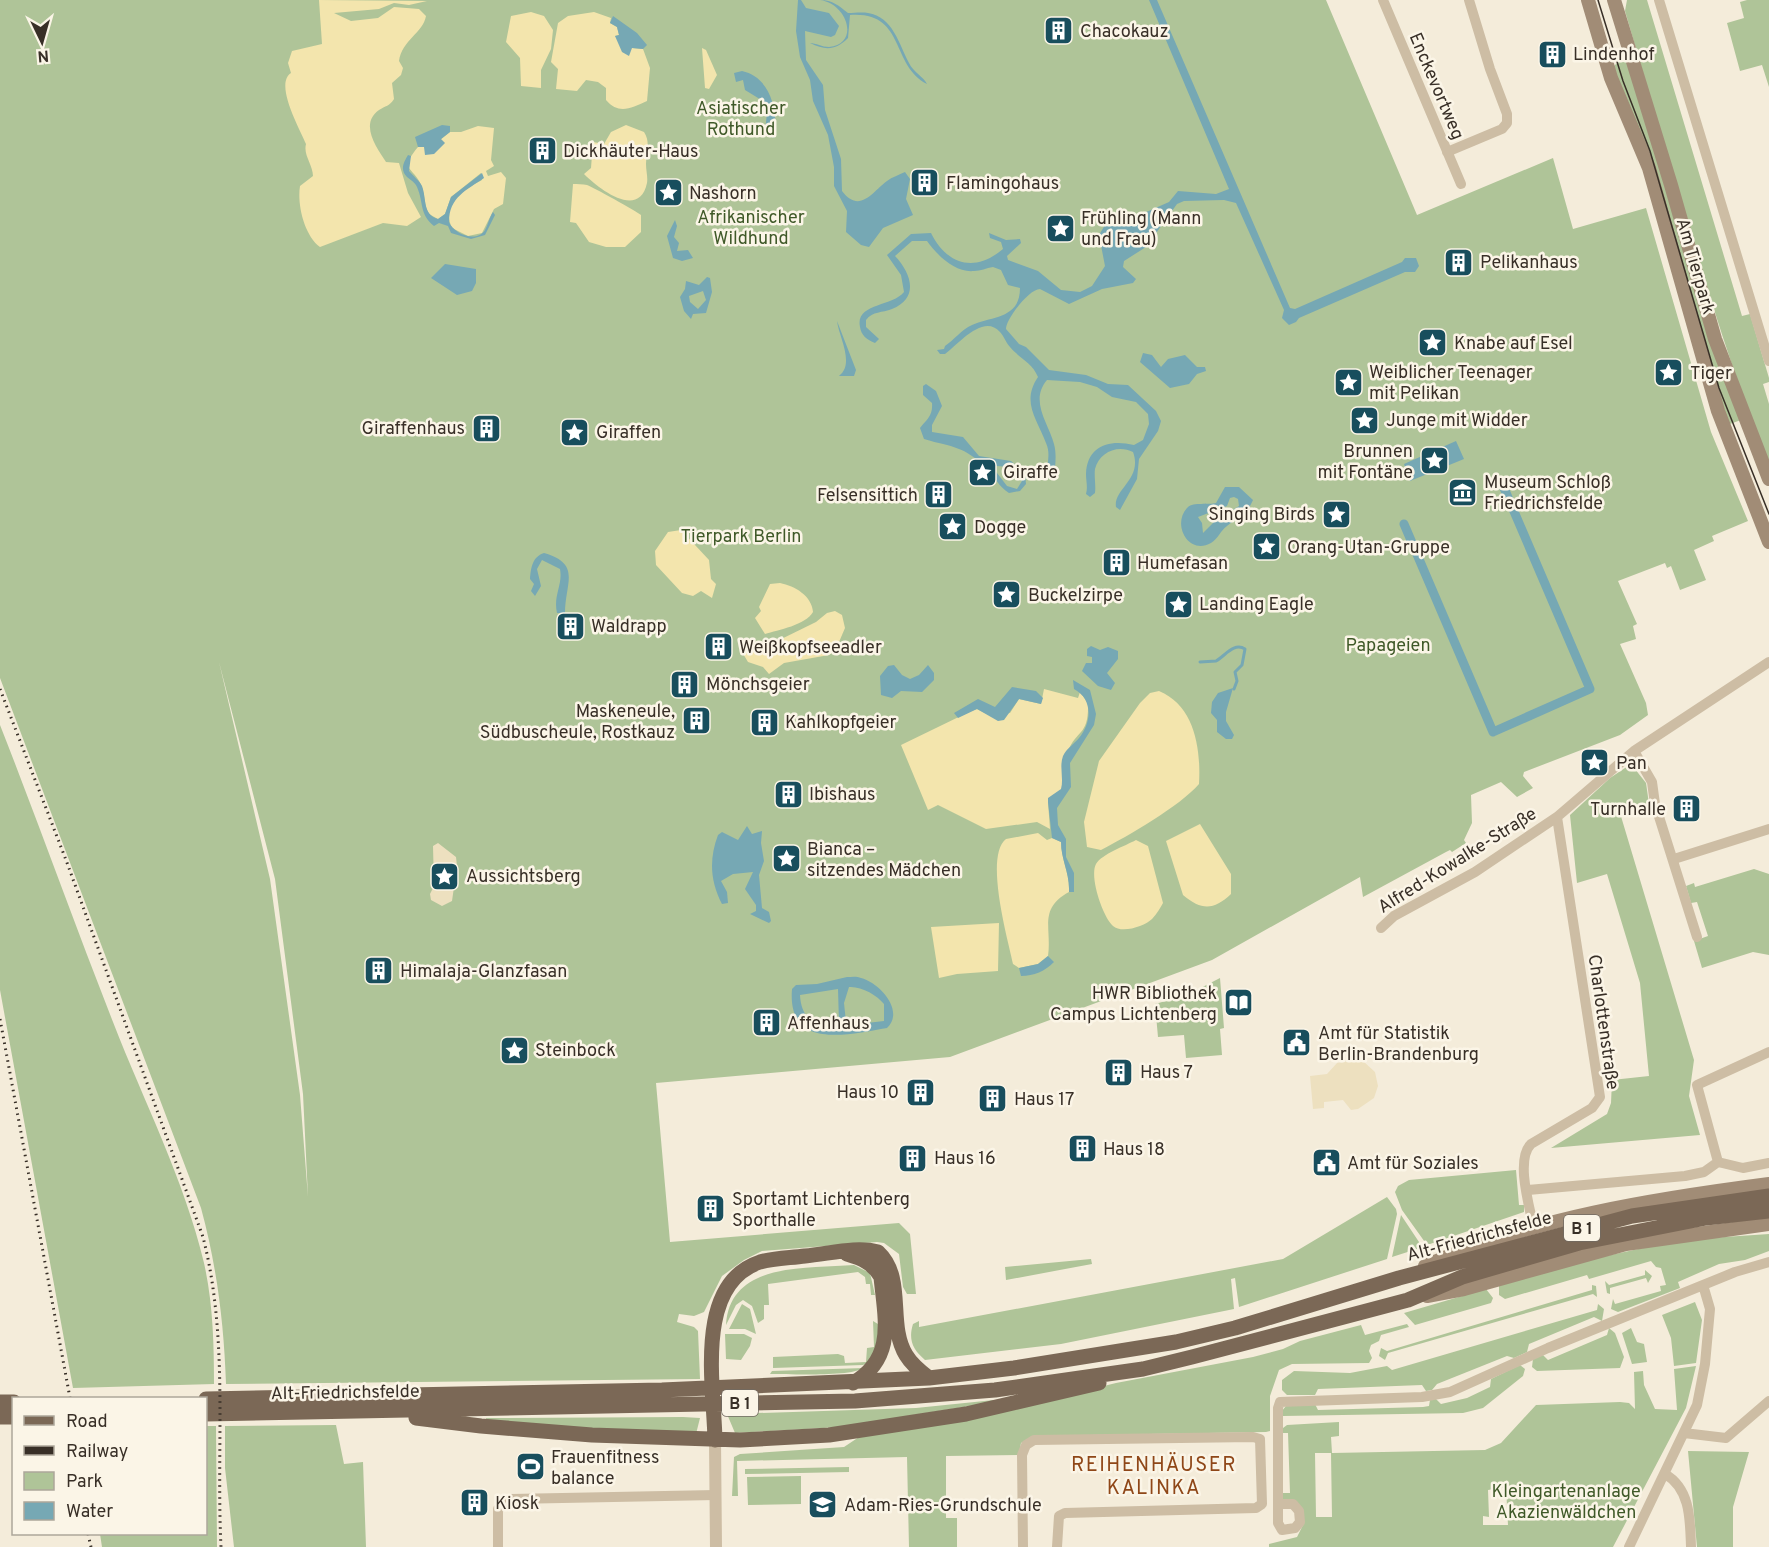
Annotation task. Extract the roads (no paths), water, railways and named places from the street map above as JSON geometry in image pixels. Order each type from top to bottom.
[{"type":"main road","name":"Am Tierpark","points":[[1588,0],[1611,78],[1649,168],[1718,411],[1769,542]]},
{"type":"main road","name":"Am Tierpark","points":[[1614,0],[1722,359],[1769,479]]},
{"type":"main road","name":"Alt-Friedrichsfelde","points":[[1398,1278],[1453,1254],[1534,1228],[1612,1208],[1769,1184]]},
{"type":"main road","name":"Alt-Friedrichsfelde","points":[[1398,1278],[1632,1216],[1769,1196]]},
{"type":"main road","name":"Alt-Friedrichsfelde","points":[[1408,1300],[1462,1277],[1579,1243],[1686,1221],[1769,1210]]},
{"type":"main road","points":[[1408,1300],[1464,1289],[1626,1244],[1769,1224]]},
{"type":"main road","points":[[715,1440],[713,1331],[717,1305],[735,1277],[749,1267],[771,1260],[868,1249],[878,1252],[886,1260],[891,1272],[902,1346],[917,1368],[930,1378]]},
{"type":"main road","points":[[844,1253],[864,1259],[876,1269],[881,1277],[886,1341],[876,1362],[864,1377],[852,1383]]},
{"type":"main road","name":"B 1","points":[[207,1399],[650,1391],[930,1378],[1014,1368],[1176,1342],[1285,1315],[1398,1278]]},
{"type":"main road","name":"B 1","points":[[1143,1369],[1243,1346],[1408,1300]]},
{"type":"main road","name":"Alt-Friedrichsfelde","points":[[207,1414],[855,1401],[995,1390],[1143,1369]]},
{"type":"main road","points":[[386,1412],[481,1426],[592,1435],[715,1440],[829,1435],[966,1414],[1085,1387],[1143,1369]]},
{"type":"street","name":"Enckevortweg","points":[[1383,0],[1461,184]]},
{"type":"street","points":[[1447,152],[1502,129],[1507,123],[1507,114],[1490,69],[1469,0]]},
{"type":"street","points":[[1659,0],[1719,204],[1765,330],[1769,361]]},
{"type":"street","name":"Alfred-Kowalke-Straße","points":[[1381,928],[1394,916],[1475,872],[1557,817],[1634,751],[1769,662]]},
{"type":"street","points":[[1634,751],[1652,782],[1655,804],[1697,937]]},
{"type":"street","name":"Charlottenstraße","points":[[1534,1228],[1523,1160],[1529,1146],[1592,1108],[1600,1097],[1557,817]]},
{"type":"street","points":[[1674,859],[1769,829]]},
{"type":"street","points":[[1769,1052],[1697,1085],[1718,1162],[1743,1168],[1769,1163]]},
{"type":"street","name":"Alt-Friedrichsfelde","points":[[1528,1190],[1685,1176],[1704,1172],[1718,1162]]},
{"type":"street","points":[[1278,1503],[1278,1408],[1280,1402],[1422,1397],[1450,1392],[1523,1358],[1703,1285],[1769,1262]]},
{"type":"street","points":[[1629,1547],[1697,1405],[1705,1364],[1710,1309],[1703,1285]]},
{"type":"street","points":[[1684,1433],[1726,1438],[1769,1401]]},
{"type":"street","points":[[1023,1547],[1022,1455],[1026,1445],[1034,1440],[1253,1437],[1260,1439],[1262,1504],[1256,1508],[1065,1513],[1059,1516],[1057,1547]]},
{"type":"street","points":[[715,1440],[716,1547]]},
{"type":"street","points":[[1665,1474],[1681,1489],[1687,1500],[1692,1547]]},
{"type":"street","points":[[498,1547],[498,1509],[511,1499],[716,1495]]},
{"type":"water","points":[[798,0],[801,0],[806,8],[829,13],[839,26],[835,35],[831,37],[805,31],[806,60],[823,85],[825,110],[841,159],[842,191],[849,198],[861,201],[896,176],[905,172],[910,179],[906,199],[913,215],[883,228],[869,247],[861,245],[846,232],[847,211],[834,186],[834,167],[828,135],[813,101],[810,80],[800,57],[796,31]]},
{"type":"water","points":[[820,0],[832,2],[848,13],[868,13],[884,20],[894,32],[911,66],[927,84],[907,65],[889,30],[880,21],[868,16],[850,15],[848,38],[835,47],[826,48],[810,43],[829,47],[845,39],[847,32],[847,24],[838,9]]},
{"type":"water","points":[[1149,0],[1157,0],[1290,308],[1295,309],[1402,262],[1405,258],[1416,258],[1419,266],[1415,272],[1405,272],[1299,318],[1289,325],[1282,318],[1284,310],[1236,203],[1224,200],[1184,201],[1177,204],[1146,247],[1124,261],[1123,267],[1136,279],[1133,283],[1102,289],[1069,304],[1040,289],[1030,294],[1019,305],[1007,324],[1006,329],[1019,344],[1026,347],[1049,370],[1086,375],[1108,384],[1128,385],[1156,411],[1161,421],[1158,431],[1139,459],[1137,479],[1120,510],[1116,507],[1116,501],[1134,469],[1133,452],[1115,449],[1101,458],[1095,469],[1095,493],[1090,497],[1086,494],[1087,464],[1095,450],[1101,446],[1117,443],[1134,445],[1143,440],[1149,424],[1148,414],[1136,402],[1112,397],[1097,387],[1080,382],[1047,380],[1042,388],[1040,404],[1055,448],[1054,478],[1050,478],[1046,476],[1047,447],[1031,403],[1033,386],[1038,377],[1029,364],[993,327],[986,326],[971,332],[945,354],[940,354],[937,350],[944,349],[968,327],[1004,315],[1015,306],[1020,288],[1008,285],[1001,270],[993,267],[977,271],[960,269],[941,257],[927,241],[912,241],[895,256],[909,278],[909,292],[906,299],[892,309],[875,314],[866,320],[866,327],[879,339],[875,343],[863,335],[860,319],[869,309],[898,297],[904,292],[901,275],[887,255],[911,234],[931,233],[945,252],[953,258],[972,263],[993,257],[1003,249],[1001,242],[990,238],[989,233],[1006,240],[1020,239],[1021,243],[1007,256],[1008,260],[1038,271],[1061,290],[1080,292],[1092,286],[1105,266],[1099,235],[1105,225],[1135,217],[1169,202],[1178,191],[1216,194],[1229,189]]},
{"type":"water","points":[[613,16],[637,33],[647,45],[643,49],[632,48],[629,56],[622,52],[615,36],[619,35],[617,27],[610,23]]},
{"type":"water","points":[[742,71],[760,80],[771,97],[775,118],[774,138],[765,131],[767,113],[763,101],[745,90],[743,80],[736,82],[734,73]]},
{"type":"water","points":[[442,125],[450,126],[450,132],[441,139],[445,143],[434,154],[425,155],[424,147],[418,147],[415,137]]},
{"type":"water","points":[[408,155],[411,156],[409,171],[422,186],[427,210],[429,214],[438,219],[445,214],[451,197],[482,173],[484,178],[456,200],[452,206],[449,222],[460,233],[471,237],[476,236],[485,230],[493,212],[495,215],[485,235],[471,239],[451,233],[448,226],[439,223],[434,226],[429,222],[416,185],[403,171]]},
{"type":"water","points":[[675,220],[677,226],[674,237],[679,243],[677,251],[688,250],[693,258],[682,261],[673,258],[667,236]]},
{"type":"water","points":[[445,264],[476,269],[476,283],[472,291],[457,295],[431,278]]},
{"type":"water","points":[[707,277],[710,278],[712,292],[706,313],[693,314],[691,319],[684,311],[680,297],[685,289],[686,281],[699,285]],"holes":[[[703,291],[706,300],[698,309],[690,302],[689,296]]]},
{"type":"water","points":[[837,321],[856,370],[854,376],[839,376],[844,371],[846,358]]},
{"type":"water","points":[[1143,353],[1152,355],[1161,367],[1168,359],[1185,355],[1197,367],[1205,367],[1206,371],[1197,374],[1189,384],[1170,388],[1140,362]]},
{"type":"water","points":[[926,384],[936,391],[942,406],[932,425],[932,432],[963,437],[979,456],[1011,461],[1025,474],[1026,484],[1020,491],[1009,493],[1006,491],[979,461],[964,451],[924,439],[920,428],[930,414],[932,403],[923,395],[923,386]],"holes":[[[996,466],[1012,470],[1022,481],[1017,489],[1007,486],[994,469]]]},
{"type":"water","name":"Brunnen mit Fontäne","points":[[1456,441],[1464,459],[1410,481],[1404,464]]},
{"type":"water","points":[[1225,487],[1239,487],[1253,500],[1245,513],[1225,528],[1211,543],[1203,546],[1189,542],[1182,529],[1183,514],[1190,505],[1216,503]],"holes":[[[1230,498],[1238,499],[1239,506],[1215,521],[1203,533],[1202,523],[1198,517],[1227,506]]]},
{"type":"water","points":[[544,553],[556,558],[567,569],[569,576],[565,613],[557,613],[556,607],[560,569],[542,560],[537,569],[541,586],[535,596],[531,591],[534,584],[530,579],[533,563]]},
{"type":"water","points":[[1091,646],[1100,650],[1108,647],[1118,651],[1118,659],[1107,673],[1115,683],[1111,690],[1098,686],[1082,671],[1086,663],[1092,663],[1092,657],[1087,656],[1087,649]]},
{"type":"water","points":[[894,665],[902,675],[910,679],[919,675],[928,665],[934,673],[934,680],[922,692],[901,691],[892,698],[881,695],[880,676],[888,666]]},
{"type":"water","points":[[1073,680],[1090,690],[1096,714],[1094,725],[1070,763],[1071,787],[1057,808],[1058,825],[1066,839],[1066,857],[1074,873],[1074,892],[1069,892],[1061,842],[1052,838],[1048,798],[1061,789],[1063,756],[1083,732],[1088,718],[1085,699],[1074,689]]},
{"type":"water","points":[[1012,687],[1036,691],[1043,698],[1041,704],[1019,699],[1004,720],[998,721],[977,709],[958,718],[954,713],[978,699],[995,707]]},
{"type":"water","points":[[1233,688],[1226,712],[1226,721],[1234,735],[1232,739],[1226,739],[1217,732],[1217,720],[1211,713],[1212,702],[1218,693]]},
{"type":"water","points":[[747,826],[752,834],[762,831],[764,861],[759,875],[762,908],[769,912],[771,921],[769,923],[750,914],[756,911],[756,905],[745,889],[753,872],[733,874],[721,881],[727,892],[728,903],[722,904],[715,887],[712,861],[718,835],[722,832],[738,840]]},
{"type":"water","points":[[1048,956],[1054,962],[1047,968],[1035,974],[1021,976],[1019,968],[1038,964]]},
{"type":"water","points":[[847,977],[858,977],[868,981],[888,998],[892,1006],[892,1021],[887,1028],[838,1035],[809,1030],[799,1022],[793,1008],[792,989],[796,985],[817,984]],"holes":[[[849,987],[864,990],[881,1001],[884,1004],[884,1021],[850,1025],[846,1022],[844,1003]],[[838,989],[839,1023],[817,1024],[807,1017],[803,1011],[800,995]]]},
{"type":"waterway","points":[[1404,524],[1493,732],[1590,689],[1501,481]]},
{"type":"waterway","points":[[1200,662],[1216,661],[1237,647],[1245,649],[1242,665],[1235,672],[1237,681],[1234,689]]},
{"type":"tram line","points":[[1598,0],[1623,81],[1650,151],[1719,388],[1769,514]]},
{"type":"railway","points":[[0,689],[66,860],[203,1237],[211,1275],[219,1352],[221,1547]]},
{"type":"railway","points":[[0,1019],[70,1397]]},
{"type":"railway","points":[[88,1535],[91,1547]]},
{"type":"place","name":"Chacokauz","points":[[1059,31]]},
{"type":"place","name":"Lindenhof","points":[[1552,54]]},
{"type":"place","name":"Dickhäuter-Haus","points":[[542,151]]},
{"type":"place","name":"Flamingohaus","points":[[925,183]]},
{"type":"place","name":"Nashorn","points":[[668,193]]},
{"type":"place","name":"Frühling (Mann und Frau)","points":[[1060,228]]},
{"type":"place","name":"Pelikanhaus","points":[[1459,262]]},
{"type":"place","name":"Knabe auf Esel","points":[[1433,343]]},
{"type":"place","name":"Tiger","points":[[1669,373]]},
{"type":"place","name":"Weiblicher Teenager mit Pelikan","points":[[1348,382]]},
{"type":"place","name":"Junge mit Widder","points":[[1365,420]]},
{"type":"place","name":"Giraffenhaus","points":[[486,428]]},
{"type":"place","name":"Giraffen","points":[[575,432]]},
{"type":"place","name":"Brunnen mit Fontäne","points":[[1434,461]]},
{"type":"place","name":"Giraffe","points":[[982,472]]},
{"type":"place","name":"Museum Schloß Friedrichsfelde","points":[[1463,492]]},
{"type":"place","name":"Felsensittich","points":[[939,495]]},
{"type":"place","name":"Singing Birds","points":[[1336,514]]},
{"type":"place","name":"Dogge","points":[[953,527]]},
{"type":"place","name":"Orang-Utan-Gruppe","points":[[1266,547]]},
{"type":"place","name":"Humefasan","points":[[1116,563]]},
{"type":"place","name":"Buckelzirpe","points":[[1007,595]]},
{"type":"place","name":"Landing Eagle","points":[[1178,604]]},
{"type":"place","name":"Waldrapp","points":[[570,626]]},
{"type":"place","name":"Weißkopfseeadler","points":[[718,647]]},
{"type":"place","name":"Mönchsgeier","points":[[685,684]]},
{"type":"place","name":"Maskeneule, Südbuscheule, Rostkauz","points":[[696,721]]},
{"type":"place","name":"Kahlkopfgeier","points":[[764,722]]},
{"type":"place","name":"Pan","points":[[1595,763]]},
{"type":"place","name":"Ibishaus","points":[[788,794]]},
{"type":"place","name":"Turnhalle","points":[[1687,809]]},
{"type":"place","name":"Bianca – sitzendes Mädchen","points":[[786,859]]},
{"type":"place","name":"Aussichtsberg","points":[[445,876]]},
{"type":"place","name":"Himalaja-Glanzfasan","points":[[379,971]]},
{"type":"place","name":"HWR Bibliothek Campus Lichtenberg","points":[[1238,1003]]},
{"type":"place","name":"Affenhaus","points":[[766,1023]]},
{"type":"place","name":"Amt für Statistik Berlin-Brandenburg","points":[[1297,1043]]},
{"type":"place","name":"Steinbock","points":[[514,1050]]},
{"type":"place","name":"Haus 7","points":[[1119,1072]]},
{"type":"place","name":"Haus 10","points":[[920,1092]]},
{"type":"place","name":"Haus 17","points":[[993,1099]]},
{"type":"place","name":"Haus 18","points":[[1082,1149]]},
{"type":"place","name":"Haus 16","points":[[913,1158]]},
{"type":"place","name":"Amt für Soziales","points":[[1326,1163]]},
{"type":"place","name":"Sportamt Lichtenberg Sporthalle","points":[[711,1209]]},
{"type":"place","name":"Frauenfitness balance","points":[[530,1467]]},
{"type":"place","name":"Kiosk","points":[[474,1503]]},
{"type":"place","name":"Adam-Ries-Grundschule","points":[[823,1505]]},
{"type":"district","name":"REIHENHÄUSER KALINKA","points":[[1154,1476]]},
{"type":"park label","name":"Asiatischer Rothund","points":[[741,118]]},
{"type":"park label","name":"Afrikanischer Wildhund","points":[[751,227]]},
{"type":"park label","name":"Tierpark Berlin","points":[[741,536]]},
{"type":"park label","name":"Papageien","points":[[1388,645]]},
{"type":"park label","name":"Kleingartenanlage Akazienwäldchen","points":[[1566,1501]]}]
